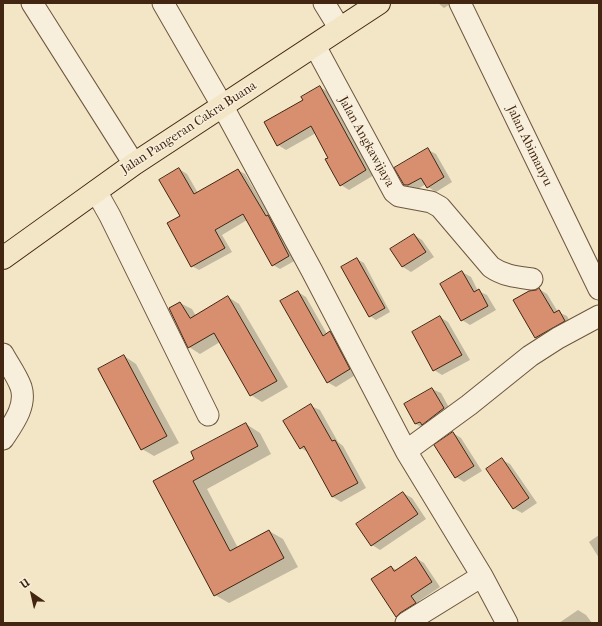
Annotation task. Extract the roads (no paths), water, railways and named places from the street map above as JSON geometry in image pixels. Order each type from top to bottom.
[{"type":"main road","name":"Jalan Pangeran Cakra Buana","points":[[3,258],[134,164],[380,3]]},
{"type":"street","points":[[32,3],[134,164]]},
{"type":"street","points":[[163,3],[223,107],[312,271],[406,451],[482,576],[507,623]]},
{"type":"street","points":[[324,3],[340,30]]},
{"type":"street","name":"Jalan Abimanyu","points":[[460,3],[599,289]]},
{"type":"street","name":"Jalan Angkawijaya","points":[[315,46],[394,192],[399,196],[431,202],[440,207],[491,267],[508,276],[532,279]]},
{"type":"street","points":[[96,191],[110,216],[208,415]]},
{"type":"street","points":[[406,451],[470,405],[530,356],[558,338],[599,316]]},
{"type":"street","points":[[3,354],[21,388],[22,400],[18,416],[3,439]]},
{"type":"street","points":[[406,623],[482,576]]}]
